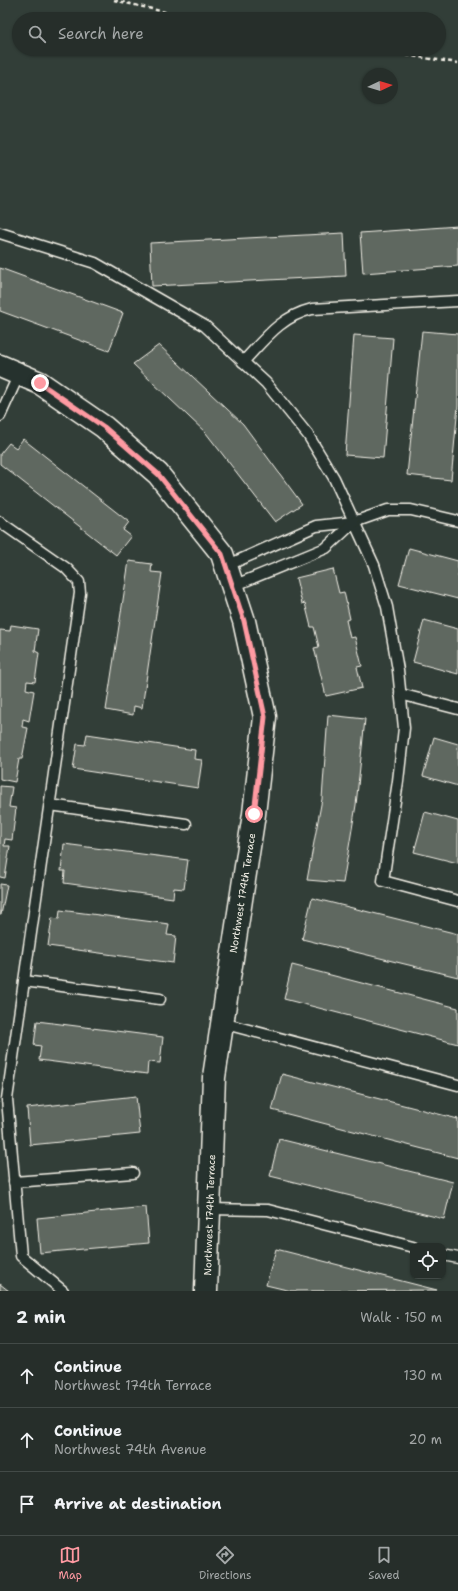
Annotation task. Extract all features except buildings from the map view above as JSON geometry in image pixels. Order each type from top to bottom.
[{"type":"street","name":"Northwest 174th Terrace","points":[[10,370],[40,383],[104,427],[158,474],[222,554],[244,621],[265,717],[254,814],[214,1077],[206,1291]]},
{"type":"lane","points":[[0,233],[95,263],[205,326],[266,383],[308,435],[334,478],[374,565],[387,607],[398,670],[404,728],[398,781],[383,880],[458,901]]},
{"type":"lane","points":[[243,362],[283,321],[297,313],[312,309],[458,301]]},
{"type":"lane","points":[[0,416],[10,370]]},
{"type":"lane","points":[[226,566],[316,526],[354,522],[388,510],[411,510],[458,520]]},
{"type":"lane","points":[[0,522],[66,568],[79,582],[80,607],[7,1099],[21,1256],[63,1291]]},
{"type":"lane","points":[[233,586],[326,548],[354,522]]},
{"type":"lane","points":[[400,694],[458,709]]},
{"type":"lane","points":[[50,805],[186,824]]},
{"type":"lane","points":[[24,981],[160,1000]]},
{"type":"lane","points":[[222,1023],[458,1085]]},
{"type":"lane","points":[[14,1182],[133,1173]]},
{"type":"lane","points":[[209,1209],[268,1210],[410,1246]]},
{"type":"lane","points":[[446,1256],[458,1258]]},
{"type":"path","points":[[114,0],[165,12]]},
{"type":"path","points":[[412,56],[458,63]]},
{"type":"route","points":[[40,383],[104,427],[158,474],[222,554],[244,621],[265,717],[254,814]]}]
